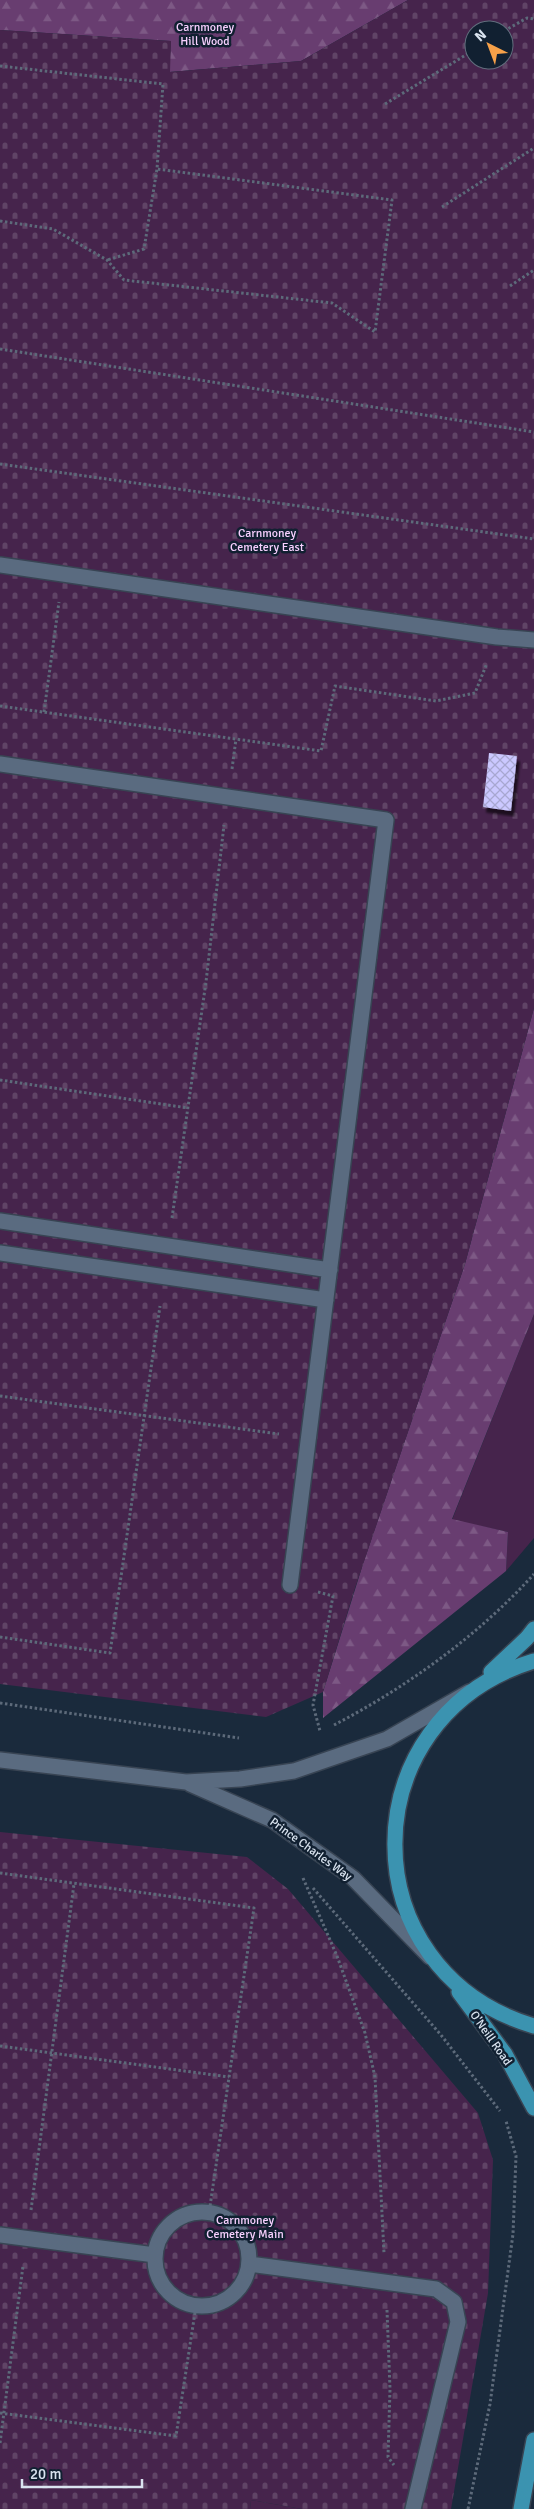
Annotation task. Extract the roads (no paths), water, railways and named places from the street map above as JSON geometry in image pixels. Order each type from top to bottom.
[{"type":"main road","points":[[534,1629],[527,1638],[437,1723],[418,1752],[398,1800],[394,1844],[399,1888],[414,1929],[440,1968],[473,1998],[510,2019],[534,2026]]},
{"type":"main road","points":[[471,1691],[511,1668],[534,1661]]},
{"type":"main road","name":"O'Neill Road","points":[[440,1968],[505,2054],[534,2108]]},
{"type":"main road","points":[[522,2509],[534,2440]]},
{"type":"street","points":[[0,565],[497,637],[534,640]]},
{"type":"street","points":[[0,764],[386,820],[290,1585]]},
{"type":"street","points":[[0,1221],[330,1270]]},
{"type":"street","points":[[0,1253],[326,1300]]},
{"type":"street","name":"Prince Charles Way","points":[[0,1760],[186,1782],[240,1779],[294,1771],[387,1739],[471,1691]]},
{"type":"street","name":"Prince Charles Way","points":[[186,1782],[272,1820],[345,1872],[440,1968]]},
{"type":"street","points":[[198,2212],[210,2213],[229,2221],[240,2232],[248,2247],[249,2264],[245,2278],[237,2290],[226,2300],[212,2305],[196,2306],[183,2303],[170,2294],[161,2283],[156,2270],[155,2255],[159,2239],[168,2226],[182,2216],[198,2212]]},
{"type":"street","points":[[0,2235],[155,2255]]},
{"type":"street","points":[[249,2264],[436,2289],[454,2302],[458,2322],[415,2502]]},
{"type":"park label","name":"Carnmoney Hill Wood","points":[[205,34]]},
{"type":"park label","name":"Carnmoney Cemetery East","points":[[267,540]]},
{"type":"park label","name":"Carnmoney Cemetery Main","points":[[245,2227]]}]
